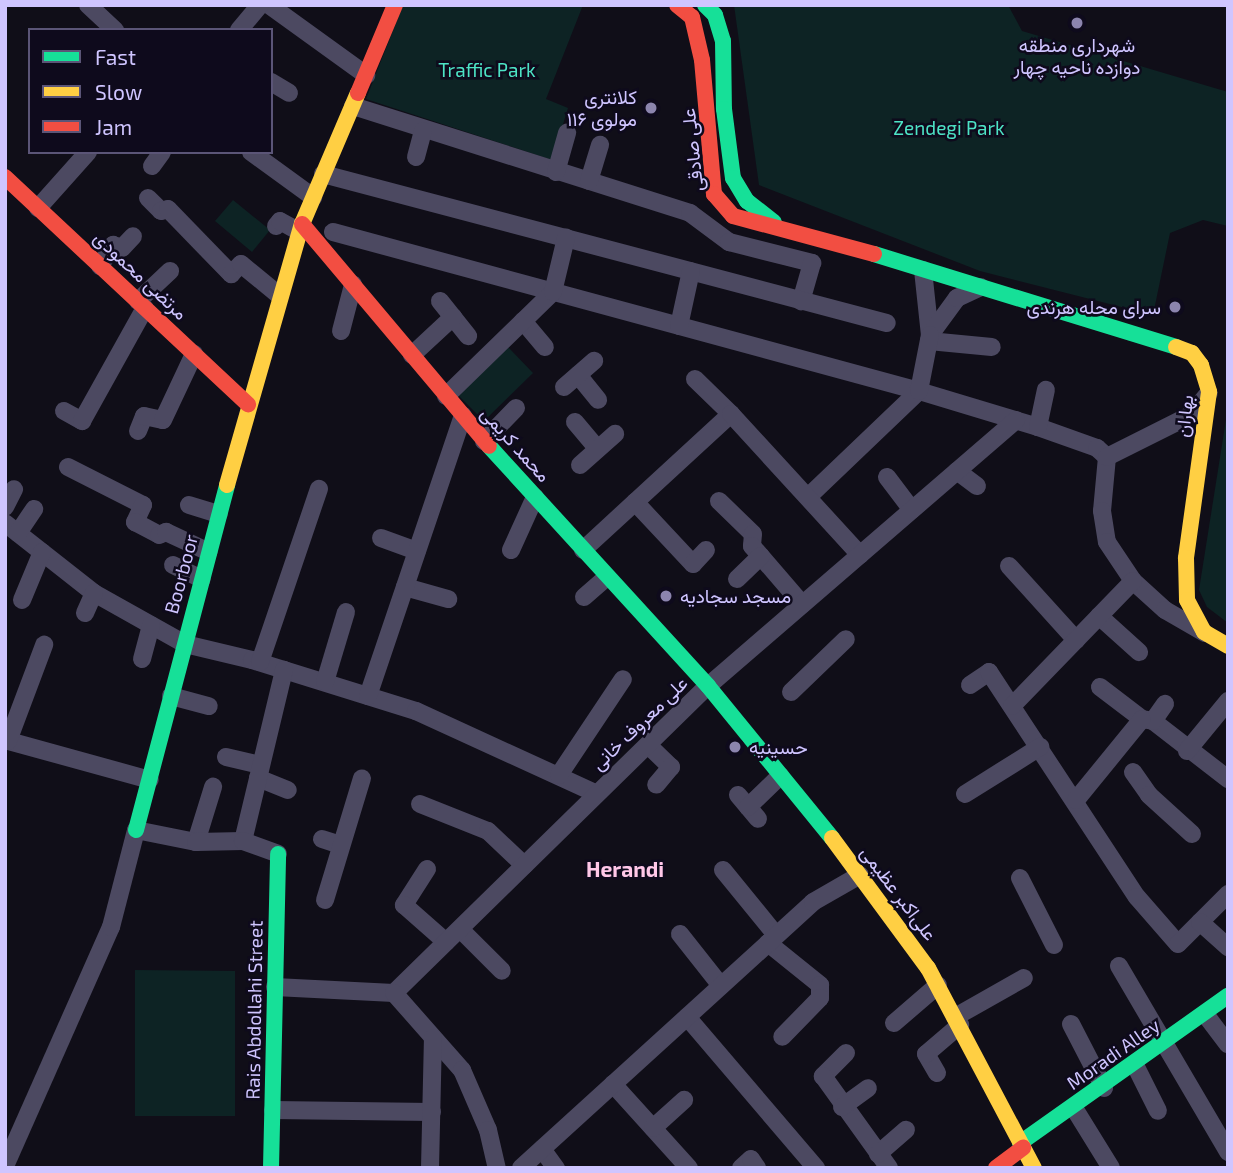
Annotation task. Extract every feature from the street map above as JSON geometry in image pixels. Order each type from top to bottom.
[{"type":"street","points":[[88,5],[113,28]]},
{"type":"street","points":[[241,28],[260,5]]},
{"type":"street","name":"Boorboor","points":[[7,1157],[111,927],[248,404],[280,296],[313,197],[395,5]]},
{"type":"street","name":"علی صادقی","points":[[677,5],[692,17],[702,60],[715,194],[733,216],[777,225]]},
{"type":"street","name":"علی صادقی","points":[[705,5],[715,15],[723,41],[724,109],[733,177],[747,201],[777,225]]},
{"type":"street","points":[[274,18],[366,75]]},
{"type":"street","points":[[273,83],[289,93]]},
{"type":"street","points":[[353,106],[424,131],[690,213],[729,242],[812,263],[801,300]]},
{"type":"street","points":[[416,157],[424,131]]},
{"type":"street","points":[[556,172],[566,134]]},
{"type":"street","points":[[589,181],[600,145]]},
{"type":"street","points":[[38,208],[86,154]]},
{"type":"street","points":[[254,154],[313,197]]},
{"type":"street","points":[[323,174],[887,323]]},
{"type":"street","name":"مرتضی محمودی","points":[[5,177],[248,404]]},
{"type":"street","points":[[690,213],[715,194]]},
{"type":"street","points":[[148,198],[162,211],[168,209],[231,274],[241,264],[280,296]]},
{"type":"street","points":[[276,226],[280,221],[301,228]]},
{"type":"street","name":"بهاران","points":[[777,225],[1180,347],[1201,365],[1209,392],[1186,558],[1187,600],[1204,632]]},
{"type":"street","name":"محمد کریمی","points":[[301,228],[353,285],[484,441],[583,550],[611,587],[708,686]]},
{"type":"street","points":[[333,232],[919,391],[1038,427],[1097,448],[1107,457]]},
{"type":"street","points":[[100,266],[113,245],[122,248],[133,236]]},
{"type":"street","points":[[446,396],[553,292],[566,238]]},
{"type":"street","points":[[808,497],[919,391],[929,338],[923,270]]},
{"type":"street","points":[[64,411],[82,421],[141,304],[170,271]]},
{"type":"street","points":[[678,326],[691,271]]},
{"type":"street","points":[[341,331],[353,285]]},
{"type":"street","points":[[929,338],[957,298],[981,287]]},
{"type":"street","points":[[440,300],[468,335]]},
{"type":"street","points":[[412,355],[453,317]]},
{"type":"street","points":[[523,321],[545,347]]},
{"type":"street","points":[[929,338],[992,347]]},
{"type":"street","points":[[138,431],[144,416],[163,421],[194,354]]},
{"type":"street","points":[[594,361],[571,381],[598,400]]},
{"type":"street","points":[[695,379],[731,414],[860,555]]},
{"type":"street","points":[[1038,427],[1046,390]]},
{"type":"street","points":[[1107,457],[1191,415],[1209,392]]},
{"type":"street","points":[[484,441],[516,408]]},
{"type":"street","points":[[583,550],[731,414]]},
{"type":"street","points":[[368,696],[463,416]]},
{"type":"street","name":"علی معروف خانی","points":[[394,993],[708,686],[1016,420]]},
{"type":"street","points":[[575,422],[598,449]]},
{"type":"street","points":[[580,465],[615,434]]},
{"type":"street","points":[[1107,457],[1102,526],[1107,542],[1133,581],[1165,610],[1228,646]]},
{"type":"street","points":[[68,467],[143,505],[135,522],[159,535],[166,532],[209,552]]},
{"type":"street","points":[[957,471],[977,486]]},
{"type":"street","points":[[887,477],[912,510]]},
{"type":"street","points":[[5,507],[14,489]]},
{"type":"street","points":[[260,662],[319,489]]},
{"type":"street","points":[[510,550],[535,497]]},
{"type":"street","points":[[719,501],[752,534],[752,545],[802,604]]},
{"type":"street","points":[[635,502],[693,564],[706,550]]},
{"type":"street","points":[[189,505],[219,514]]},
{"type":"street","points":[[34,509],[12,528],[94,593],[185,644],[260,662],[416,711],[597,794]]},
{"type":"street","points":[[382,538],[417,551]]},
{"type":"street","points":[[22,600],[42,552]]},
{"type":"street","points":[[737,579],[761,556]]},
{"type":"street","points":[[173,565],[202,579]]},
{"type":"street","points":[[1009,566],[1076,640]]},
{"type":"street","points":[[1012,706],[1133,581]]},
{"type":"street","points":[[405,587],[448,599]]},
{"type":"street","points":[[584,597],[611,587]]},
{"type":"street","points":[[85,613],[94,593]]},
{"type":"street","points":[[325,682],[346,612]]},
{"type":"street","points":[[1099,616],[1139,652]]},
{"type":"street","points":[[142,659],[151,625]]},
{"type":"street","points":[[1204,632],[1228,654]]},
{"type":"street","points":[[790,692],[846,639]]},
{"type":"street","points":[[44,645],[7,740],[150,780]]},
{"type":"street","points":[[243,841],[284,670]]},
{"type":"street","points":[[971,685],[989,672],[1076,800],[1137,897],[1178,944],[1228,894]]},
{"type":"street","points":[[559,775],[623,679]]},
{"type":"street","name":"علی‌اکبر عظیمی","points":[[708,686],[860,875],[938,985],[1034,1168]]},
{"type":"street","points":[[1100,687],[1228,779]]},
{"type":"street","points":[[171,696],[209,706]]},
{"type":"street","points":[[1187,751],[1228,701]]},
{"type":"street","points":[[1076,800],[1148,720],[1166,704]]},
{"type":"street","points":[[648,744],[671,766],[656,785]]},
{"type":"street","points":[[965,794],[1040,747]]},
{"type":"street","points":[[226,757],[259,771],[288,790]]},
{"type":"street","points":[[1133,772],[1149,795],[1192,834]]},
{"type":"street","points":[[748,807],[780,776]]},
{"type":"street","points":[[325,900],[362,778]]},
{"type":"street","points":[[196,842],[213,788]]},
{"type":"street","points":[[420,804],[488,831],[524,865]]},
{"type":"street","points":[[136,830],[196,842],[243,841],[278,854]]},
{"type":"street","points":[[323,839],[341,845]]},
{"type":"street","name":"Rais Abdollahi Street","points":[[271,1168],[278,854]]},
{"type":"street","points":[[427,869],[404,905],[446,942]]},
{"type":"street","points":[[723,870],[772,939],[820,985],[820,998],[782,1037]]},
{"type":"street","points":[[521,1168],[813,902],[860,875]]},
{"type":"street","points":[[1020,878],[1054,945]]},
{"type":"street","points":[[1200,922],[1228,947]]},
{"type":"street","points":[[460,929],[502,971]]},
{"type":"street","points":[[680,934],[721,986]]},
{"type":"street","points":[[1119,966],[1228,1152]]},
{"type":"street","points":[[937,1073],[926,1054],[957,1021],[1024,978]]},
{"type":"street","points":[[894,1023],[938,985]]},
{"type":"street","points":[[275,987],[394,993],[462,1070],[488,1130],[497,1168]]},
{"type":"street","name":"Moradi Alley","points":[[996,1168],[1021,1146],[1166,1044],[1228,996]]},
{"type":"street","points":[[1205,1014],[1228,1044]]},
{"type":"street","points":[[687,1017],[816,1168]]},
{"type":"street","points":[[1072,1024],[1104,1088]]},
{"type":"street","points":[[430,1168],[433,1038]]},
{"type":"street","points":[[846,1053],[823,1076],[842,1107],[883,1161],[906,1130]]},
{"type":"street","points":[[1135,1065],[1158,1111]]},
{"type":"street","points":[[613,1084],[689,1168]]},
{"type":"street","points":[[842,1107],[868,1088]]},
{"type":"street","points":[[653,1128],[684,1100]]},
{"type":"street","points":[[1074,1108],[1111,1168]]},
{"type":"street","points":[[273,1110],[432,1112]]},
{"type":"street","points":[[542,1149],[556,1168]]},
{"type":"street","points":[[741,1168],[751,1159],[757,1168]]},
{"type":"green space","name":"Traffic Park","points":[[403,5],[583,5],[546,99],[568,108],[552,160],[366,99]]},
{"type":"green space","name":"Zendegi Park","points":[[734,5],[1008,5],[1022,31],[1228,92],[1228,226],[1203,220],[1170,233],[1153,315],[980,271],[759,185]]},
{"type":"green space","points":[[233,200],[270,230],[252,252],[215,221]]},
{"type":"green space","points":[[507,346],[533,373],[484,421],[458,395]]},
{"type":"green space","points":[[1228,407],[1228,623],[1207,607],[1199,590]]},
{"type":"green space","points":[[135,970],[235,971],[235,1116],[135,1116]]},
{"type":"traffic: fast","points":[[705,5],[715,15],[723,41],[724,109],[733,178],[747,201],[774,222]]},
{"type":"traffic: fast","points":[[874,254],[1176,347]]},
{"type":"traffic: fast","points":[[489,446],[708,686],[832,838]]},
{"type":"traffic: fast","points":[[136,830],[227,485]]},
{"type":"traffic: fast","points":[[271,1168],[278,854]]},
{"type":"traffic: fast","points":[[1020,1143],[1228,996]]},
{"type":"traffic: slow","points":[[227,485],[302,224],[358,93]]},
{"type":"traffic: slow","points":[[1176,347],[1192,353],[1201,365],[1209,392],[1186,558],[1187,600],[1204,632],[1228,646]]},
{"type":"traffic: slow","points":[[832,838],[928,968],[1034,1168]]},
{"type":"traffic: jam","points":[[358,93],[395,5]]},
{"type":"traffic: jam","points":[[677,5],[692,17],[702,60],[714,194],[733,216],[874,254]]},
{"type":"traffic: jam","points":[[5,177],[248,404]]},
{"type":"traffic: jam","points":[[302,224],[489,446]]},
{"type":"traffic: jam","points":[[996,1168],[1023,1148]]},
{"type":"place","name":"شهرداری منطقه دوازده ناحیه چهار","points":[[1077,23]]},
{"type":"place","name":"کلانتری ۱۱۶ مولوی","points":[[651,108]]},
{"type":"place","name":"سرای محله هرندی","points":[[1175,307]]},
{"type":"place","name":"مسجد سجادیه","points":[[666,596]]},
{"type":"place","name":"حسینیه","points":[[735,747]]},
{"type":"district","name":"Herandi","points":[[625,869]]}]
